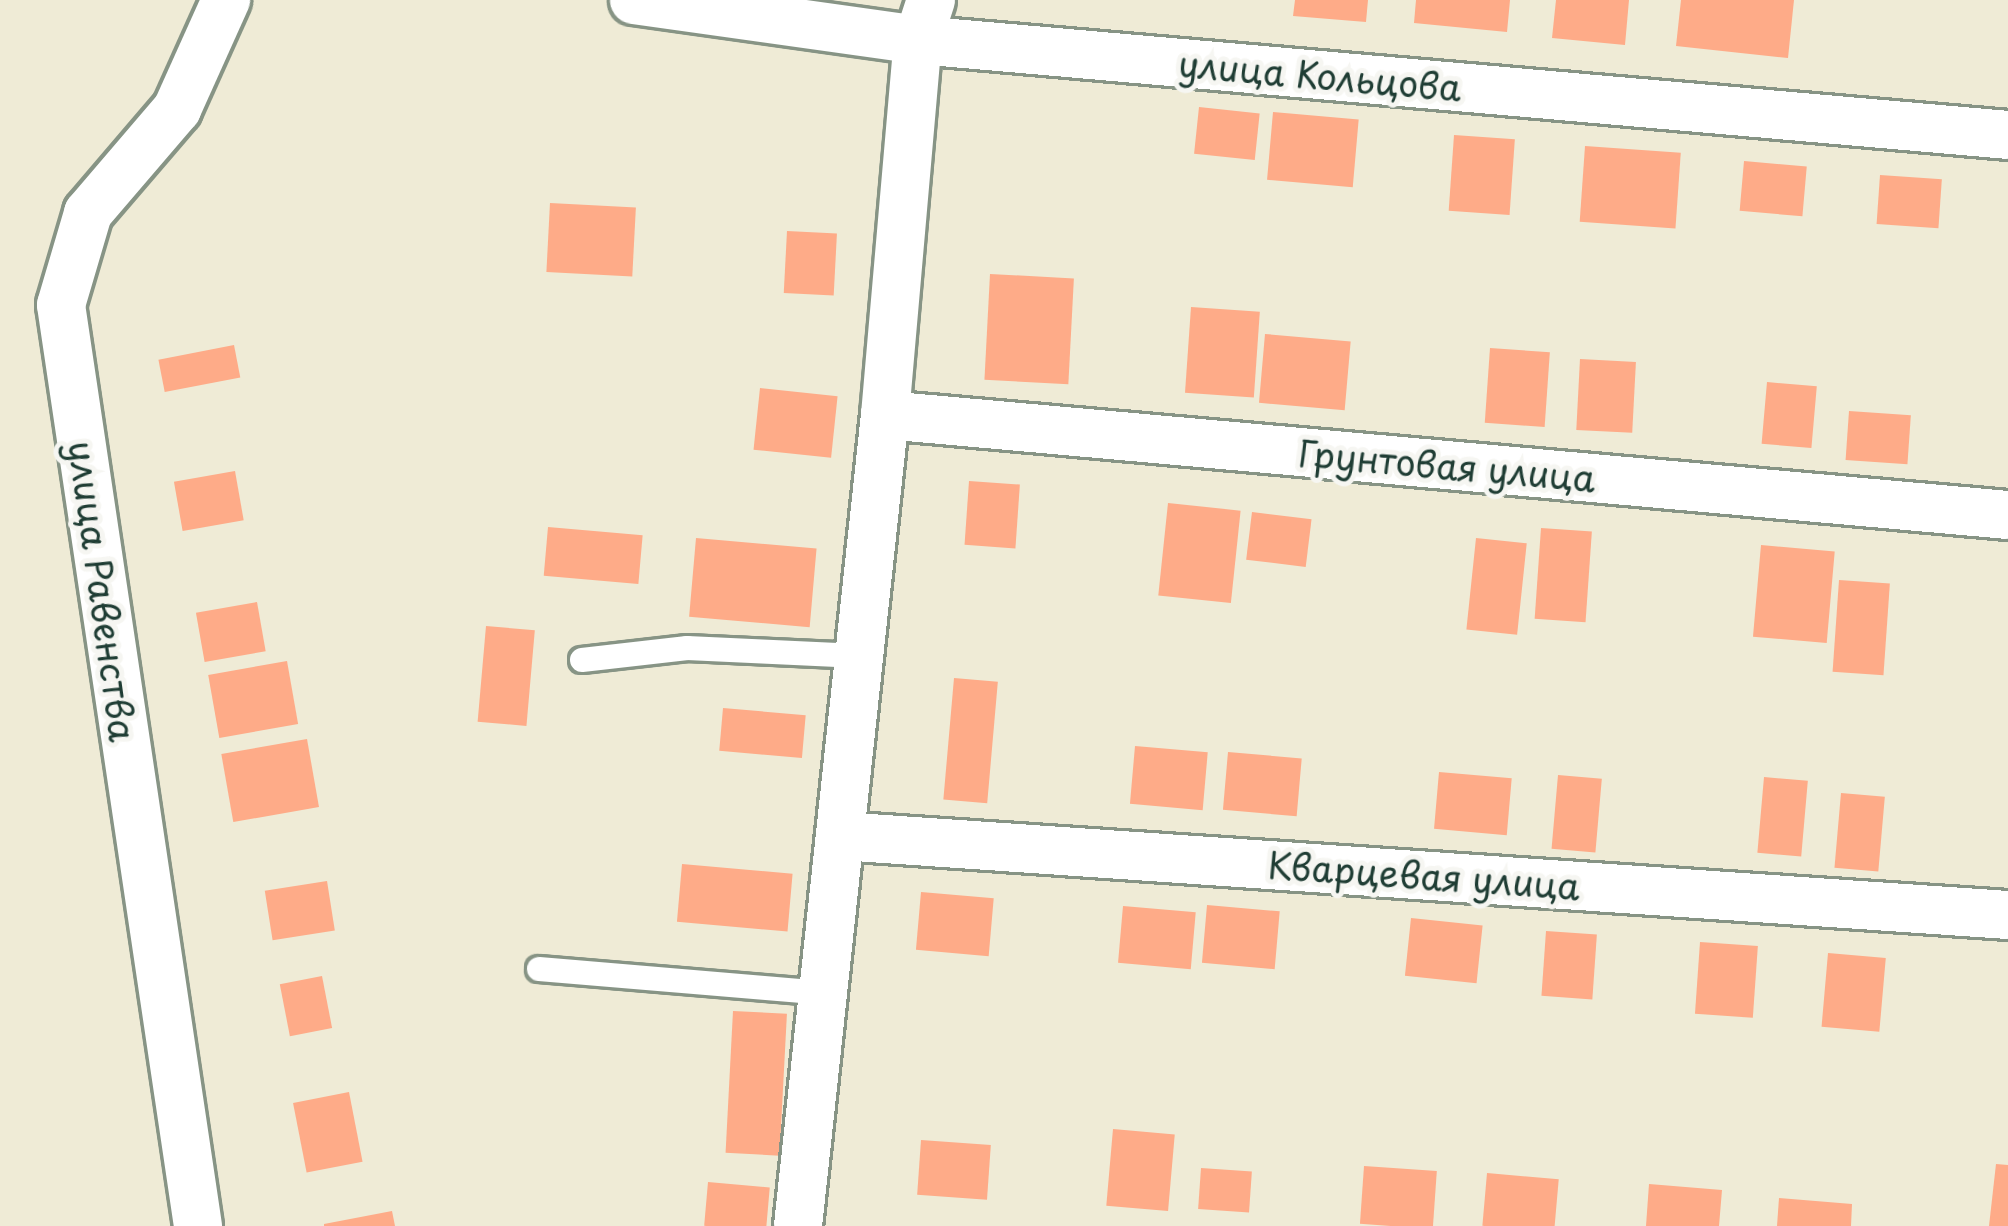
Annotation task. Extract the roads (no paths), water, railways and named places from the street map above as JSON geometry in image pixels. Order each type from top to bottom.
[{"type":"street","name":"улица Равенства","points":[[198,1226],[61,305],[88,213],[177,109],[226,0]]},
{"type":"street","name":"улица Кольцова","points":[[634,0],[925,20],[2008,135]]},
{"type":"street","points":[[800,1226],[925,20]]},
{"type":"street","name":"Грунтовая улица","points":[[885,415],[2008,515]]},
{"type":"street","name":"Кварцевая улица","points":[[840,836],[2008,915]]},
{"type":"lane","points":[[582,660],[687,648],[859,656]]},
{"type":"lane","points":[[539,969],[823,993]]}]
